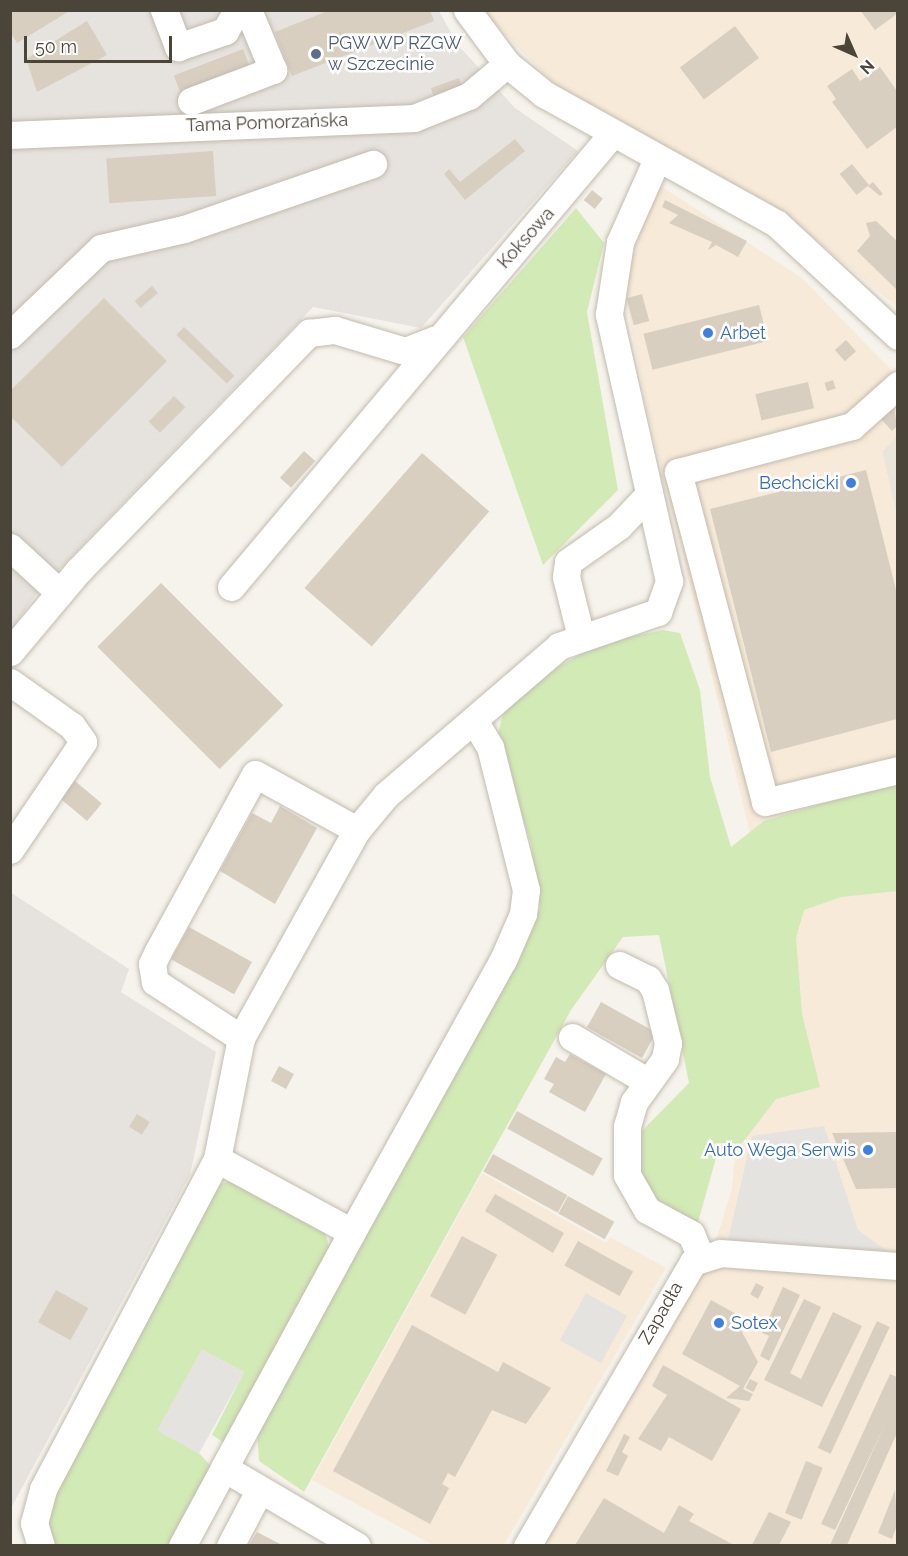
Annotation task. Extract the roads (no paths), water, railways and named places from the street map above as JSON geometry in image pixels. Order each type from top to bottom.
[{"type":"street","points":[[164,10],[178,48],[225,31],[237,10]]},
{"type":"street","points":[[191,101],[273,70],[248,10]]},
{"type":"street","points":[[467,10],[507,64],[544,94],[612,134],[776,223],[897,336]]},
{"type":"street","name":"Tama Pomorzańska","points":[[10,135],[414,118],[469,96],[507,64]]},
{"type":"street","name":"Koksowa","points":[[231,588],[437,339],[612,134]]},
{"type":"street","points":[[41,1545],[34,1523],[43,1489],[217,1159],[241,1038],[357,830],[386,795],[547,655],[582,637],[645,620],[667,598],[669,581],[611,341],[609,294],[622,234],[657,159]]},
{"type":"street","points":[[10,335],[101,248],[184,229],[373,164]]},
{"type":"street","points":[[10,652],[59,592],[309,333],[335,330],[405,351],[437,339]]},
{"type":"street","points":[[897,385],[852,426],[678,472],[765,802],[897,770]]},
{"type":"street","points":[[582,637],[566,577],[568,562],[619,526],[649,494]]},
{"type":"street","points":[[10,547],[59,592]]},
{"type":"street","points":[[10,682],[72,726],[83,742],[10,849]]},
{"type":"street","points":[[183,1545],[523,914],[526,890],[490,747],[474,720]]},
{"type":"street","points":[[241,1038],[165,993],[155,982],[152,964],[249,784],[255,774],[357,830]]},
{"type":"street","points":[[619,965],[648,980],[655,990],[668,1043],[664,1059],[647,1081],[627,1126],[627,1175],[647,1210],[690,1234],[701,1257],[720,1253],[897,1266]]},
{"type":"street","points":[[572,1037],[647,1081]]},
{"type":"street","points":[[217,1159],[352,1232]]},
{"type":"street","name":"Zapadła","points":[[527,1545],[686,1270],[701,1257]]},
{"type":"street","points":[[224,1468],[355,1544]]},
{"type":"street","points":[[231,1545],[260,1489]]},
{"type":"place","name":"PGW WP RZGW w Szczecinie","points":[[316,54]]},
{"type":"place","name":"Arbet","points":[[708,333]]},
{"type":"place","name":"Bechcicki","points":[[851,483]]},
{"type":"place","name":"Auto Wega Serwis","points":[[868,1150]]},
{"type":"place","name":"Sotex","points":[[719,1323]]}]
